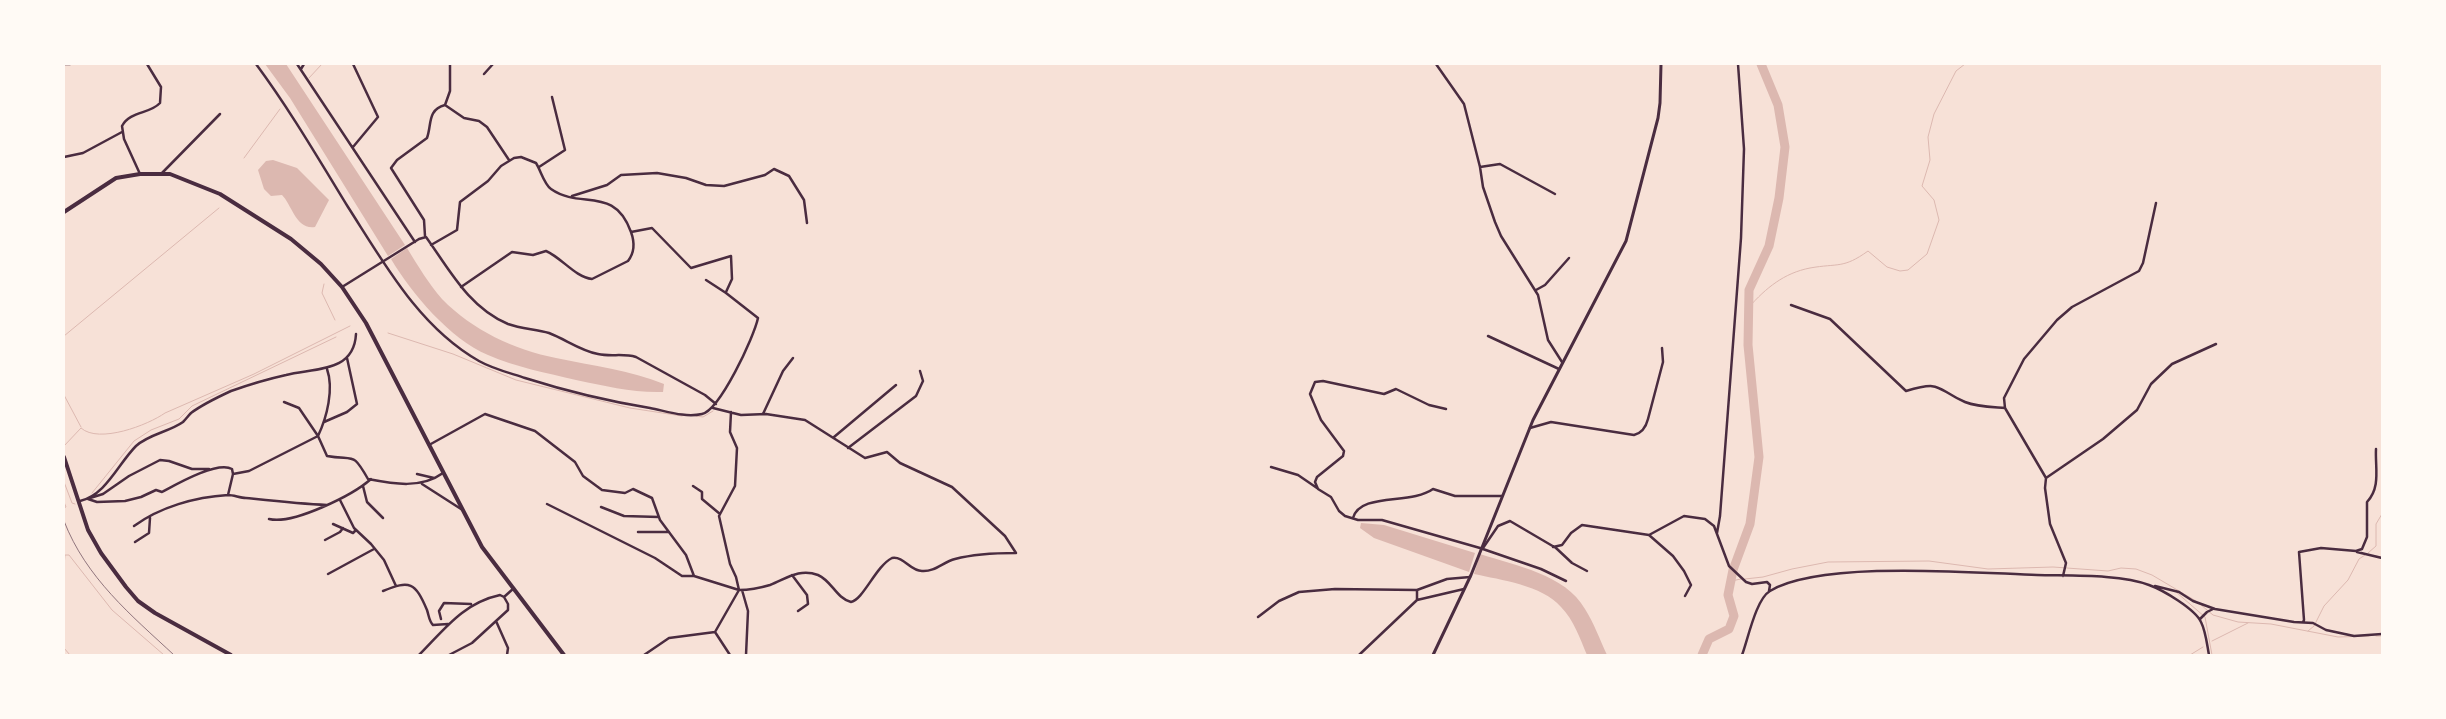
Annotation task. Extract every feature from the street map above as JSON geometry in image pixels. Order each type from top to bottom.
[{"type":"main road","points":[[1433,655],[1470,576],[1530,428],[1562,362],[1626,241],[1658,118],[1661,64]]},
{"type":"main road","points":[[64,212],[108,182],[140,174],[162,173],[199,184],[237,205],[300,246],[342,287],[366,323],[461,509],[482,546],[564,655]]},
{"type":"main road","points":[[64,458],[80,500],[84,521],[94,543],[138,601],[155,613],[231,655]]},
{"type":"street","points":[[64,64],[70,64]]},
{"type":"street","points":[[140,174],[122,132],[122,126],[127,119],[151,110],[160,103],[161,87],[147,64]]},
{"type":"street","points":[[256,64],[295,119],[384,261],[425,317],[462,350],[480,361],[543,384],[631,406],[688,414],[702,414],[713,408],[716,404],[751,340],[758,318],[726,292],[706,280]]},
{"type":"street","points":[[297,64],[415,242]]},
{"type":"street","points":[[301,69],[304,64]]},
{"type":"street","points":[[353,64],[378,116],[353,147]]},
{"type":"street","points":[[445,105],[450,91],[450,64]]},
{"type":"street","points":[[484,74],[493,64]]},
{"type":"street","points":[[1436,64],[1464,104],[1480,167],[1483,187],[1501,236],[1536,290],[1548,340],[1562,362]]},
{"type":"street","points":[[1717,533],[1730,405],[1741,238],[1744,149],[1738,64]]},
{"type":"street","points":[[539,167],[565,150],[552,97]]},
{"type":"street","points":[[445,105],[464,118],[479,122],[487,127],[509,160]]},
{"type":"street","points":[[445,105],[436,108],[431,114],[428,136],[425,142],[397,160],[391,168],[424,220],[426,227],[425,236],[461,287],[485,310],[506,323],[547,333],[598,354],[636,357],[705,395],[716,404]]},
{"type":"street","points":[[162,173],[220,114]]},
{"type":"street","points":[[64,157],[83,153],[122,132]]},
{"type":"street","points":[[431,245],[457,230],[460,202],[509,160],[520,157],[536,163],[548,186],[558,193],[610,204],[620,212],[631,232],[634,246],[628,261],[592,279],[570,269],[559,258],[546,251],[533,255],[512,252],[461,287]]},
{"type":"street","points":[[1480,167],[1500,164],[1555,194]]},
{"type":"street","points":[[571,197],[607,185],[620,175],[657,173],[686,178],[706,185],[724,186],[765,175],[774,169],[790,176],[804,200],[808,223]]},
{"type":"street","points":[[2063,576],[2066,563],[2050,524],[2045,488],[2046,478],[2005,408],[2004,398],[2020,367],[2045,332],[2067,310],[2139,271],[2156,203]]},
{"type":"street","points":[[631,232],[652,228],[692,268],[731,256],[732,279],[726,292]]},
{"type":"street","points":[[342,287],[425,236]]},
{"type":"street","points":[[1536,290],[1545,285],[1569,258]]},
{"type":"street","points":[[1791,305],[1830,319],[1906,391],[1921,386],[1937,386],[1967,403],[2005,408]]},
{"type":"street","points":[[88,499],[100,490],[143,441],[183,422],[209,402],[232,391],[288,374],[305,373],[311,369],[327,369],[346,358],[356,348],[356,334]]},
{"type":"street","points":[[1488,336],[1559,369]]},
{"type":"street","points":[[2046,478],[2086,452],[2130,416],[2140,406],[2156,378],[2172,364],[2216,344]]},
{"type":"street","points":[[1530,428],[1551,422],[1634,435],[1639,434],[1645,428],[1664,362],[1662,348]]},
{"type":"street","points":[[323,422],[348,412],[358,404],[346,358]]},
{"type":"street","points":[[763,414],[783,370],[793,358]]},
{"type":"street","points":[[233,474],[249,471],[318,436],[331,384],[327,369]]},
{"type":"street","points":[[848,448],[916,396],[923,381],[920,370]]},
{"type":"street","points":[[1318,488],[1315,482],[1317,477],[1343,456],[1344,450],[1316,413],[1310,394],[1315,382],[1323,381],[1384,394],[1396,390],[1428,405],[1446,409]]},
{"type":"street","points":[[834,437],[896,385]]},
{"type":"street","points":[[284,402],[299,408],[318,436],[327,456],[353,457],[358,460],[368,479],[422,484],[461,509]]},
{"type":"street","points":[[547,504],[655,558],[682,576],[694,576],[740,590],[770,585],[792,575],[804,573],[819,576],[827,581],[840,597],[851,602],[859,598],[870,580],[884,563],[892,558],[896,557],[910,567],[920,571],[933,570],[947,562],[966,556],[1016,553],[1005,536],[947,484],[923,475],[900,463],[887,452],[865,458],[805,420],[731,412],[713,408]]},
{"type":"street","points":[[720,514],[735,486],[737,448],[730,432],[731,412]]},
{"type":"street","points":[[429,445],[458,430],[479,415],[487,414],[535,431],[575,462],[583,476],[602,490],[625,494],[633,489],[647,494],[655,501],[659,517],[686,555],[694,576]]},
{"type":"street","points":[[2356,552],[2362,549],[2367,537],[2366,506],[2376,486],[2376,449]]},
{"type":"street","points":[[80,500],[99,497],[129,476],[160,460],[170,461],[192,469],[212,470]]},
{"type":"street","points":[[88,499],[115,502],[135,499],[156,490],[162,492],[186,479],[227,466],[232,469],[233,474],[228,495]]},
{"type":"street","points":[[1271,467],[1298,474],[1331,497],[1342,514],[1353,518],[1382,520],[1480,549],[1542,569],[1566,581]]},
{"type":"street","points":[[422,484],[443,473]]},
{"type":"street","points":[[417,474],[436,478]]},
{"type":"street","points":[[269,519],[300,515],[340,500],[371,479]]},
{"type":"street","points":[[363,486],[367,502],[383,518]]},
{"type":"street","points":[[693,486],[702,492],[702,499],[720,514],[730,564],[748,611],[746,655]]},
{"type":"street","points":[[1353,518],[1356,510],[1367,502],[1403,500],[1426,494],[1433,489],[1455,496],[1502,496]]},
{"type":"street","points":[[134,526],[167,507],[228,495],[295,504],[327,505]]},
{"type":"street","points":[[340,500],[356,530],[372,544],[384,560],[396,586]]},
{"type":"street","points":[[601,507],[624,516],[659,517]]},
{"type":"street","points":[[1553,547],[1562,545],[1571,533],[1582,525],[1649,534],[1688,516],[1710,521],[1717,533],[1729,566],[1746,582],[1752,584],[1767,582],[1770,585],[1769,591],[1760,603],[1742,655]]},
{"type":"street","points":[[134,542],[149,533],[150,518]]},
{"type":"street","points":[[1480,549],[1498,526],[1510,521],[1553,547],[1572,563],[1587,571]]},
{"type":"street","points":[[333,524],[353,533],[356,530]]},
{"type":"street","points":[[325,540],[343,528]]},
{"type":"street","points":[[638,532],[669,532]]},
{"type":"street","points":[[1649,534],[1662,545],[1684,571],[1691,585],[1685,596]]},
{"type":"street","points":[[2302,622],[2304,620],[2299,552],[2321,548],[2356,552],[2382,558]]},
{"type":"street","points":[[328,574],[374,549]]},
{"type":"street","points":[[1769,591],[1789,583],[1852,572],[1933,572],[2063,576],[2132,581],[2179,592],[2194,601],[2215,609],[2313,623],[2326,630],[2354,636],[2382,634]]},
{"type":"street","points":[[792,575],[808,598],[808,604],[798,611]]},
{"type":"street","points":[[1258,617],[1279,601],[1299,592],[1335,589],[1417,590],[1447,579],[1470,576]]},
{"type":"street","points":[[383,591],[407,584],[419,593],[433,625],[448,624]]},
{"type":"street","points":[[2151,586],[2184,606],[2200,620],[2209,655]]},
{"type":"street","points":[[504,597],[514,588]]},
{"type":"street","points":[[1359,655],[1417,600],[1464,589]]},
{"type":"street","points":[[715,632],[740,590]]},
{"type":"street","points":[[1417,590],[1417,600]]},
{"type":"street","points":[[419,655],[448,624],[472,604],[490,597],[500,595],[504,597]]},
{"type":"street","points":[[449,655],[472,643],[509,609],[504,597]]},
{"type":"street","points":[[441,619],[440,610],[444,603],[472,604]]},
{"type":"street","points":[[2200,620],[2207,612],[2215,609]]},
{"type":"street","points":[[496,621],[508,648],[507,655]]},
{"type":"street","points":[[644,655],[669,638],[715,632]]},
{"type":"street","points":[[715,632],[730,655]]},
{"type":"shaded area","points":[[265,64],[286,64],[405,245],[388,256],[290,98]]},
{"type":"shaded area","points":[[273,160],[297,168],[329,200],[315,227],[303,225],[282,195],[271,196],[264,189],[258,170],[266,161]]},
{"type":"shaded area","points":[[407,248],[442,299],[480,329],[525,350],[651,379],[664,384],[663,392],[620,389],[554,375],[509,363],[474,348],[446,327],[433,314],[400,273],[391,259]]},
{"type":"shaded area","points":[[1361,523],[1384,525],[1475,553],[1469,572],[1374,538],[1360,528]]},
{"type":"shaded area","points":[[1480,554],[1524,567],[1565,587],[1585,609],[1607,655],[1587,655],[1570,618],[1561,607],[1543,593],[1520,584],[1474,574]]},
{"type":"waterway","points":[[309,78],[322,64]]},
{"type":"waterway","points":[[1702,655],[1709,639],[1729,629],[1734,616],[1728,595],[1733,570],[1750,524],[1759,457],[1748,345],[1749,290],[1769,246],[1779,198],[1785,147],[1778,105],[1761,64]]},
{"type":"waterway","points":[[1749,307],[1776,282],[1801,270],[1846,263],[1868,251],[1887,267],[1900,271],[1908,270],[1927,254],[1939,220],[1934,200],[1922,186],[1930,160],[1928,137],[1934,114],[1956,71],[1965,64]]},
{"type":"waterway","points":[[244,158],[280,109]]},
{"type":"waterway","points":[[64,336],[219,208]]},
{"type":"waterway","points":[[324,284],[322,293],[335,320]]},
{"type":"waterway","points":[[64,446],[81,428],[99,434],[123,431],[147,423],[165,413],[254,374],[350,326]]},
{"type":"waterway","points":[[388,333],[453,354],[516,380],[630,408],[682,416]]},
{"type":"waterway","points":[[92,493],[134,441],[151,430],[179,419],[192,406],[336,337]]},
{"type":"waterway","points":[[64,395],[81,427]]},
{"type":"waterway","points":[[696,416],[703,417],[713,411]]},
{"type":"waterway","points":[[64,482],[72,503],[75,504]]},
{"type":"waterway","points":[[64,502],[66,507],[64,508]]},
{"type":"waterway","points":[[2368,553],[2376,546],[2376,524],[2382,514]]},
{"type":"waterway","points":[[64,566],[65,555],[69,555],[112,610],[164,655]]},
{"type":"waterway","points":[[2308,631],[2314,626],[2324,606],[2348,580],[2359,559],[2365,555]]},
{"type":"waterway","points":[[1745,579],[1763,577],[1828,562],[1929,561],[1988,569],[2053,567],[2108,571],[2121,568],[2136,569],[2152,575],[2196,601]]},
{"type":"waterway","points":[[1731,581],[1741,579]]},
{"type":"waterway","points":[[2176,592],[2205,617],[2212,655]]},
{"type":"waterway","points":[[2201,605],[2213,615],[2238,622],[2271,624],[2338,637],[2369,636]]},
{"type":"waterway","points":[[2212,641],[2248,623]]},
{"type":"waterway","points":[[2376,636],[2382,636]]},
{"type":"waterway","points":[[2190,655],[2203,647]]},
{"type":"waterway","points":[[64,648],[70,655]]},
{"type":"railway","points":[[64,521],[73,541],[97,578],[126,610],[174,655]]}]
